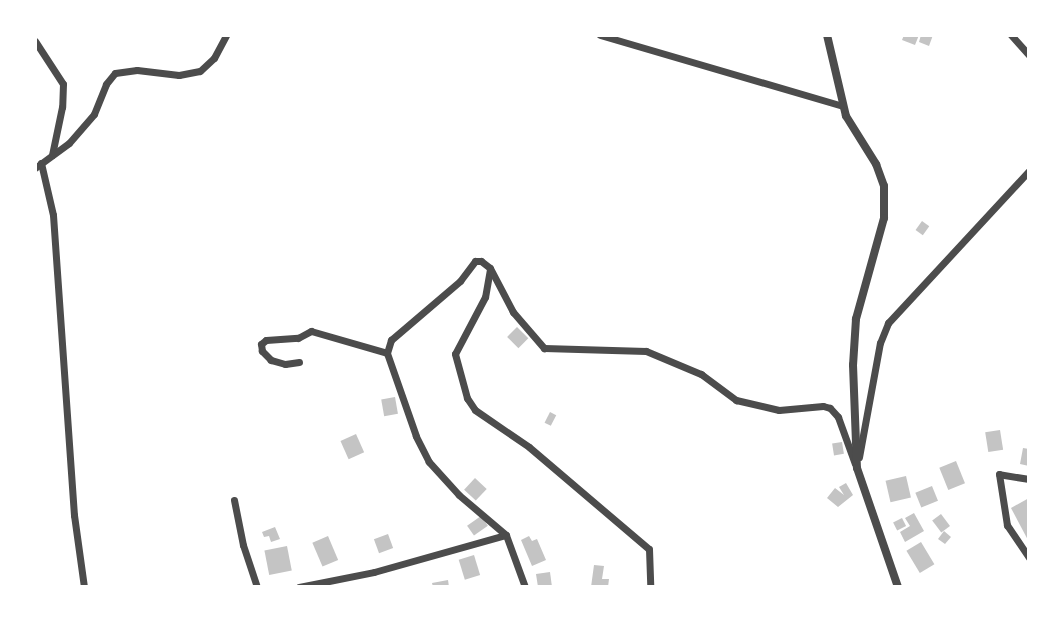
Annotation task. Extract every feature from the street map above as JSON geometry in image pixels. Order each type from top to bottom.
[{"type":"street","points":[[84,587],[74,515],[53,215],[38,165],[69,143],[94,114],[106,84],[115,73],[137,69],[179,75],[200,71],[214,58],[226,35]]},
{"type":"street","points":[[600,35],[844,106]]},
{"type":"street","points":[[827,35],[846,116],[876,164],[886,200],[856,319],[853,365],[857,468]]},
{"type":"street","points":[[1011,35],[1029,55]]},
{"type":"street","points":[[35,41],[63,84],[62,107],[52,155]]},
{"type":"street","points":[[857,468],[880,343],[888,323],[1029,171]]},
{"type":"street","points":[[525,587],[506,535],[459,495],[429,462],[387,353],[391,340],[460,281],[467,267],[475,261],[481,261],[490,268],[513,312],[544,348],[646,351],[701,374],[736,401],[779,410],[823,406],[830,408],[838,417],[898,587]]},
{"type":"street","points":[[490,268],[485,297],[455,354],[467,398],[475,410],[529,447],[649,549],[650,587]]},
{"type":"street","points":[[299,362],[285,364],[271,360],[262,351],[261,344],[266,340],[298,338],[311,331],[387,353]]},
{"type":"street","points":[[1029,479],[999,474],[1007,525],[1029,558]]},
{"type":"street","points":[[234,500],[243,545],[257,587]]},
{"type":"street","points":[[299,587],[374,572],[506,535]]},
{"type":"building","points":[[904,35],[919,35],[915,45],[902,40]]},
{"type":"building","points":[[921,35],[933,35],[929,46],[919,42]]},
{"type":"building","points":[[922,221],[929,226],[923,235],[916,230]]},
{"type":"building","points":[[517,327],[528,338],[518,348],[507,337]]},
{"type":"building","points":[[395,397],[398,414],[384,416],[381,399]]},
{"type":"building","points":[[550,412],[556,415],[551,426],[545,423]]},
{"type":"building","points":[[1000,430],[1003,450],[988,452],[985,432]]},
{"type":"building","points":[[356,434],[364,452],[349,459],[340,441]]},
{"type":"building","points":[[842,442],[844,454],[834,455],[832,444]]},
{"type":"building","points":[[1023,448],[1029,449],[1029,466],[1020,464]]},
{"type":"building","points":[[956,461],[965,483],[948,490],[939,468]]},
{"type":"building","points":[[906,476],[911,497],[890,502],[886,481]]},
{"type":"building","points":[[475,478],[487,489],[476,501],[464,490]]},
{"type":"building","points":[[846,483],[853,495],[838,507],[827,498],[835,488],[844,495],[839,487]]},
{"type":"building","points":[[932,486],[938,501],[921,508],[915,493]]},
{"type":"building","points":[[1029,498],[1029,542],[1011,508]]},
{"type":"building","points":[[914,513],[924,531],[905,542],[900,532],[910,526],[905,518]]},
{"type":"building","points":[[941,514],[950,526],[941,533],[932,521]]},
{"type":"building","points":[[481,516],[488,526],[474,536],[467,526]]},
{"type":"building","points":[[902,518],[906,526],[897,531],[893,523]]},
{"type":"building","points":[[275,527],[280,539],[271,542],[269,536],[264,537],[262,532]]},
{"type":"building","points":[[944,531],[951,537],[945,544],[938,539]]},
{"type":"building","points":[[388,534],[393,548],[379,553],[374,539]]},
{"type":"building","points":[[328,536],[338,560],[323,567],[312,543]]},
{"type":"building","points":[[529,536],[532,541],[537,539],[546,560],[532,566],[521,540]]},
{"type":"building","points":[[921,542],[934,564],[920,573],[906,551]]},
{"type":"building","points":[[287,546],[292,571],[269,575],[264,550]]},
{"type":"building","points":[[474,555],[480,575],[465,580],[459,560]]},
{"type":"building","points":[[594,565],[604,566],[602,579],[609,579],[608,587],[591,587]]},
{"type":"building","points":[[550,572],[552,587],[538,587],[536,574]]},
{"type":"building","points":[[448,580],[449,587],[433,587],[432,583]]}]
